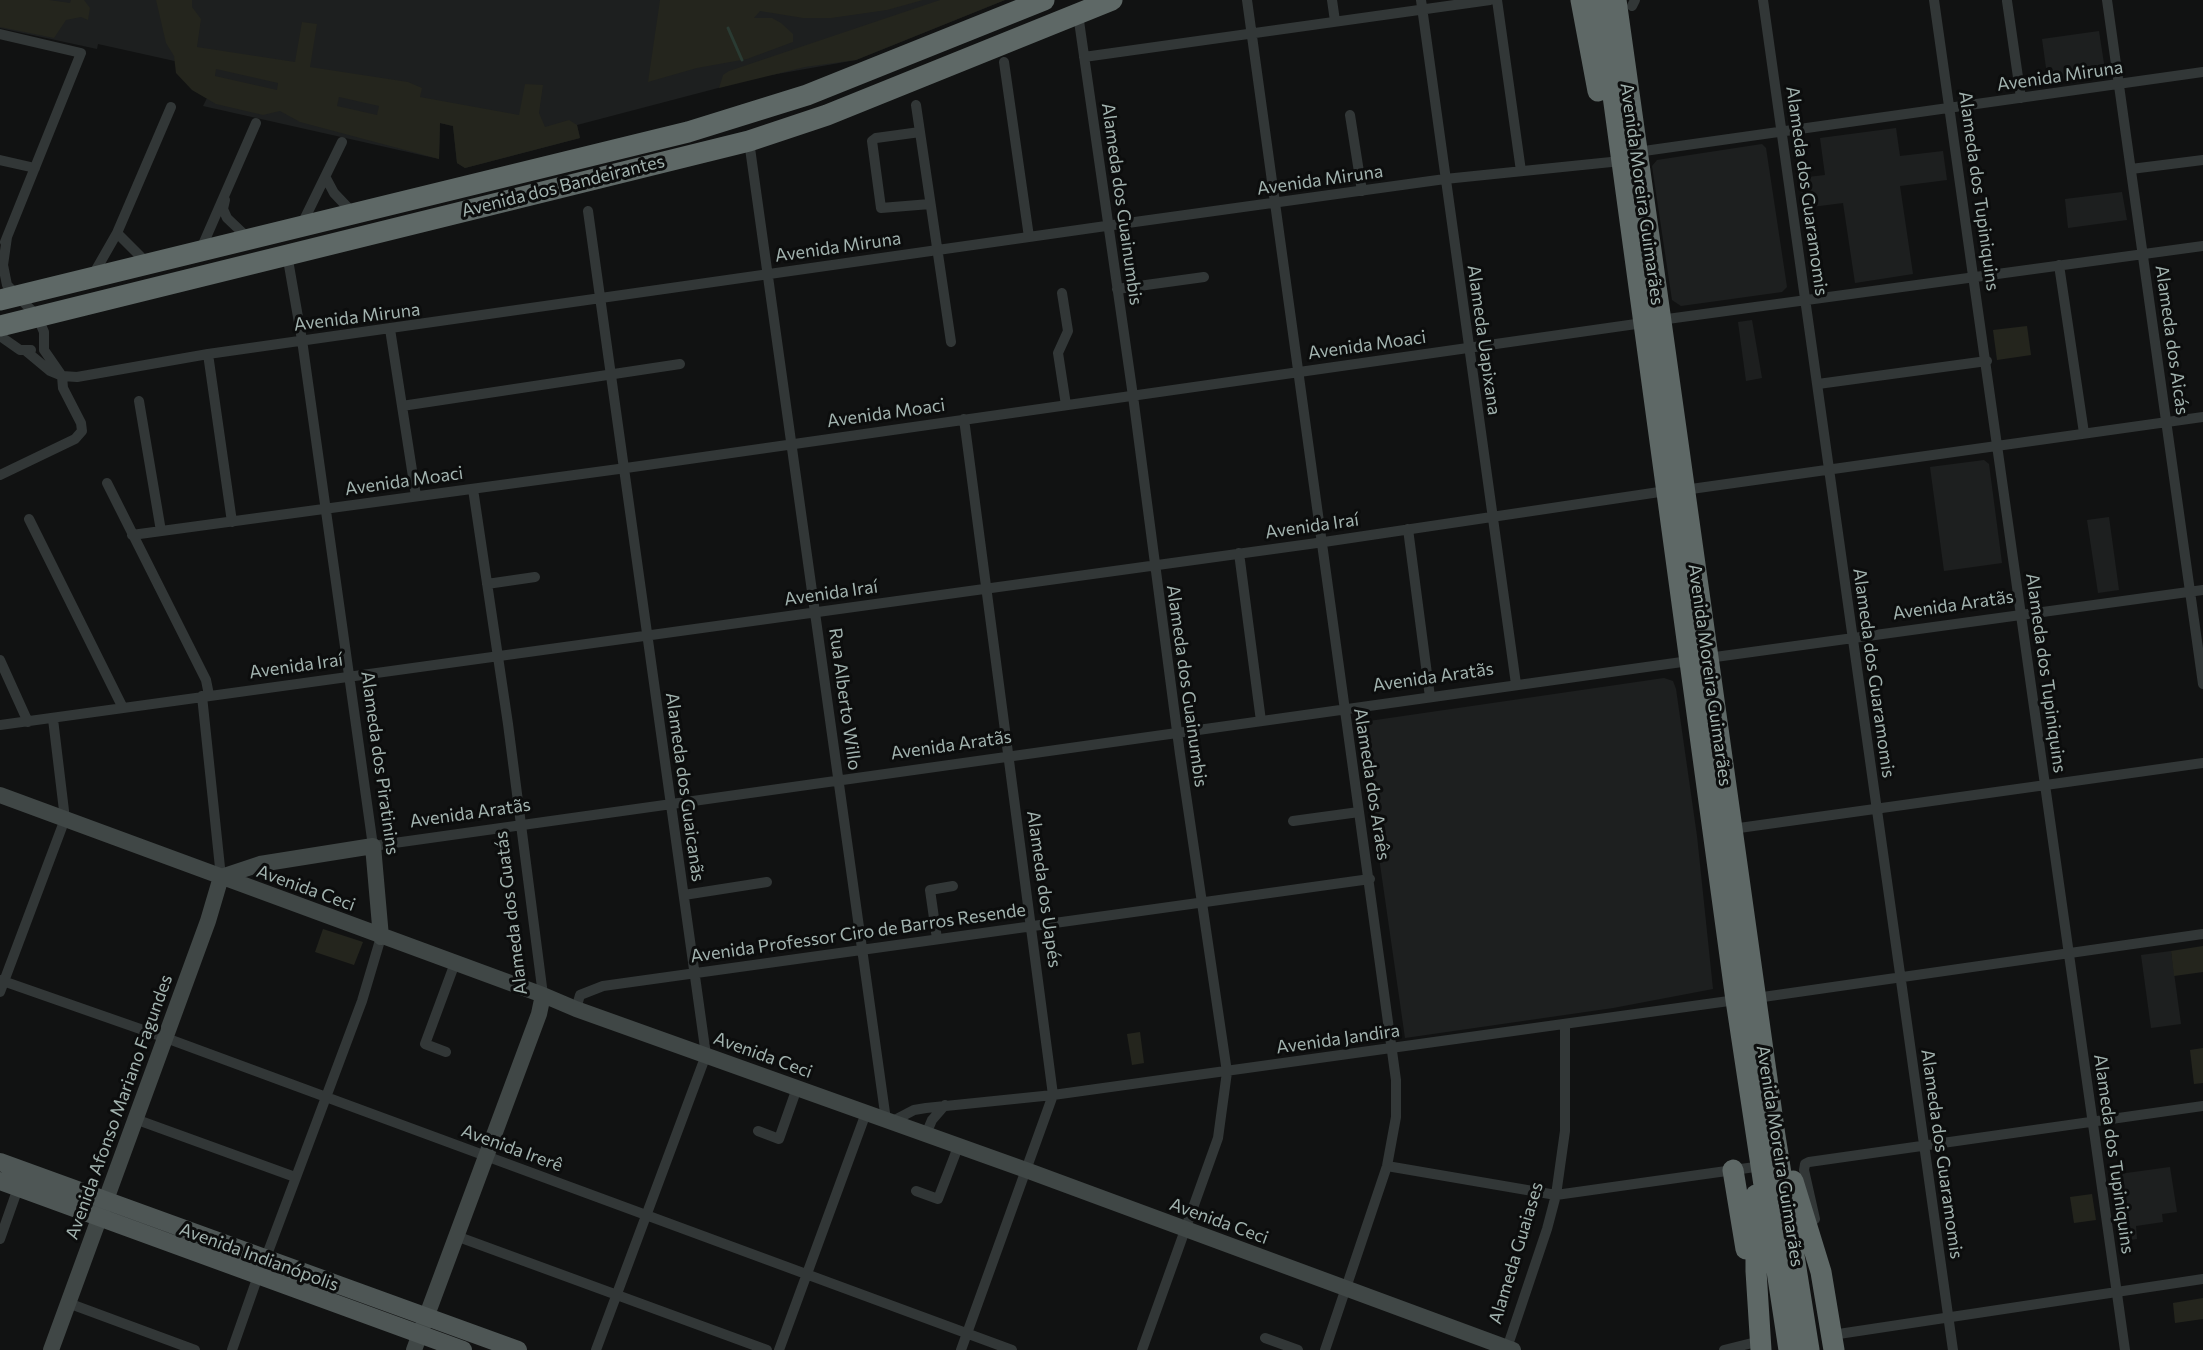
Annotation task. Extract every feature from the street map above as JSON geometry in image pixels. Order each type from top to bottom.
[{"type":"highway","name":"Avenida dos Bandeirantes","points":[[8,298],[146,262],[688,132],[776,106],[876,69],[1044,0]]},
{"type":"highway","name":"Avenida dos Bandeirantes","points":[[0,326],[749,141],[827,115],[1112,0]]},
{"type":"highway","points":[[1581,0],[1606,119],[1628,146]]},
{"type":"highway","name":"Avenida Moreira Guimarães","points":[[1600,0],[1628,146],[1746,999],[1775,1136],[1809,1350]]},
{"type":"highway","name":"Avenida Moreira Guimarães","points":[[1628,146],[1629,1]]},
{"type":"highway","name":"Avenida Moreira Guimarães","points":[[1699,660],[1732,829],[1762,1167],[1789,1350]]},
{"type":"highway","points":[[1775,1136],[1788,1165],[1821,1272],[1833,1342]]},
{"type":"highway","name":"Avenida Moreira Guimarães","points":[[1761,1346],[1756,1270],[1756,1198],[1762,1167]]},
{"type":"highway","points":[[1733,1170],[1743,1238],[1756,1270]]},
{"type":"main road","name":"Avenida Indianópolis","points":[[0,1162],[101,1209],[262,1268],[426,1316],[518,1350]]},
{"type":"main road","name":"Avenida Indianópolis","points":[[0,1181],[18,1188],[101,1209]]},
{"type":"main road","name":"Avenida Indianópolis","points":[[262,1268],[417,1342],[463,1350]]},
{"type":"street","name":"Alameda dos Araês","points":[[1247,0],[1274,203],[1324,542],[1344,709],[1393,1047],[1396,1118],[1388,1166],[1325,1350]]},
{"type":"street","points":[[1332,0],[1335,21]]},
{"type":"street","points":[[1084,57],[1335,21],[1421,4],[1490,0]]},
{"type":"street","points":[[1497,0],[1521,171]]},
{"type":"street","name":"Alameda dos Guaramomis","points":[[1763,0],[1953,1350]]},
{"type":"street","name":"Alameda dos Tupiniquins","points":[[1934,0],[1987,361],[2044,785],[2125,1350]]},
{"type":"street","name":"Alameda dos Aicás","points":[[2107,0],[2203,684]]},
{"type":"street","points":[[2007,1],[2021,98]]},
{"type":"street","name":"Alameda Uapixana","points":[[1421,4],[1516,684]]},
{"type":"street","name":"Alameda dos Guainumbis","points":[[1078,14],[1106,226],[1118,289],[1133,396],[1177,734],[1227,1072],[1218,1138],[1187,1230],[1142,1350]]},
{"type":"street","points":[[0,34],[81,53],[0,250]]},
{"type":"street","points":[[1004,62],[1029,237]]},
{"type":"street","name":"Avenida Miruna","points":[[62,376],[77,377],[208,354],[602,299],[769,273],[1445,179],[1521,171],[1628,146],[1781,132],[2203,72]]},
{"type":"street","points":[[916,105],[951,342]]},
{"type":"street","points":[[93,276],[117,233],[171,107]]},
{"type":"street","points":[[1350,115],[1362,191]]},
{"type":"street","points":[[201,249],[256,123]]},
{"type":"street","points":[[920,132],[876,138],[871,143],[881,208],[930,204]]},
{"type":"street","name":"Rua Alberto Willo","points":[[749,141],[888,1121]]},
{"type":"street","points":[[302,224],[342,142]]},
{"type":"street","points":[[0,160],[35,168]]},
{"type":"street","points":[[2131,169],[2203,160]]},
{"type":"street","points":[[326,178],[334,193],[352,212]]},
{"type":"street","points":[[226,194],[223,209],[227,218],[248,238]]},
{"type":"street","name":"Alameda dos Guaicanãs","points":[[588,211],[602,299],[610,374],[626,468],[706,1055],[596,1350]]},
{"type":"street","points":[[117,233],[146,262]]},
{"type":"street","points":[[0,475],[79,435],[81,423],[68,399],[62,376],[46,356],[43,342],[44,332],[37,316],[8,298],[4,276],[7,237]]},
{"type":"street","name":"Avenida Moaci","points":[[132,535],[626,468],[1652,321],[2203,246]]},
{"type":"street","name":"Alameda dos Piratinins","points":[[232,1350],[362,1001],[381,937],[373,846],[302,340],[286,254]]},
{"type":"street","points":[[2059,265],[2084,433]]},
{"type":"street","points":[[1118,289],[1204,277]]},
{"type":"street","points":[[1062,293],[1068,331],[1058,353],[1066,405]]},
{"type":"street","points":[[390,329],[416,496]]},
{"type":"street","points":[[0,336],[62,376]]},
{"type":"street","points":[[26,351],[43,342]]},
{"type":"street","points":[[208,354],[232,522]]},
{"type":"street","points":[[1818,384],[1987,361]]},
{"type":"street","points":[[402,406],[680,364]]},
{"type":"street","points":[[139,400],[161,531]]},
{"type":"street","name":"Avenida Iraí","points":[[0,724],[53,719],[986,587],[1324,542],[1492,516],[2203,417]]},
{"type":"street","name":"Alameda dos Uapés","points":[[961,1350],[1053,1095],[964,419]]},
{"type":"street","points":[[107,483],[206,680],[221,877]]},
{"type":"street","name":"Alameda dos Guatás","points":[[417,1342],[539,1014],[543,995],[473,489]]},
{"type":"street","points":[[29,519],[123,708]]},
{"type":"street","points":[[1408,529],[1431,697]]},
{"type":"street","points":[[1239,553],[1261,721]]},
{"type":"street","points":[[487,585],[536,577]]},
{"type":"street","name":"Avenida Aratãs","points":[[221,877],[260,864],[373,846],[1177,734],[1516,684],[2203,590]]},
{"type":"street","points":[[0,660],[28,722]]},
{"type":"street","points":[[1,985],[65,819],[53,719]]},
{"type":"street","points":[[1732,829],[2203,762]]},
{"type":"street","name":"Avenida Ceci","points":[[0,795],[576,1009],[1026,1170],[1509,1349]]},
{"type":"street","points":[[1293,821],[1359,812]]},
{"type":"street","name":"Avenida Afonso Mariano Fagundes","points":[[51,1350],[214,905],[221,877]]},
{"type":"street","name":"Avenida Professor Ciro de Barros Resende","points":[[576,1009],[578,1000],[586,991],[694,972],[1370,879]]},
{"type":"street","points":[[684,896],[767,882]]},
{"type":"street","points":[[937,939],[930,890],[953,886]]},
{"type":"street","name":"Avenida Jandira","points":[[888,1121],[914,1110],[945,1105],[1053,1095],[1227,1072],[2203,934]]},
{"type":"street","points":[[446,1052],[425,1044],[454,963]]},
{"type":"street","name":"Avenida Irerê","points":[[1,985],[166,1038],[1012,1350]]},
{"type":"street","name":"Alameda Guaiases","points":[[1509,1349],[1556,1195],[1565,1131],[1565,1024]]},
{"type":"street","points":[[758,1131],[778,1139],[797,1088]]},
{"type":"street","points":[[926,1134],[932,1120],[945,1105]]},
{"type":"street","points":[[1925,1146],[2203,1106]]},
{"type":"street","points":[[779,1350],[866,1113]]},
{"type":"street","points":[[135,1119],[295,1177]]},
{"type":"street","name":"Avenida Moreira Guimarães","points":[[1821,1272],[1824,1264],[1805,1176],[1805,1164],[1925,1146]]},
{"type":"street","points":[[916,1191],[938,1198],[958,1147]]},
{"type":"street","points":[[1388,1166],[1556,1195],[1762,1167]]},
{"type":"street","points":[[0,1239],[18,1188]]},
{"type":"street","points":[[456,1236],[766,1350]]},
{"type":"street","points":[[1833,1342],[1948,1317],[2203,1280]]},
{"type":"street","points":[[68,1303],[195,1350]]},
{"type":"street","points":[[1265,1338],[1298,1350]]},
{"type":"street","points":[[1724,1350],[1761,1346]]},
{"type":"shaded area","points":[[0,0],[1005,0],[856,60],[760,77],[577,125],[580,138],[465,168],[457,163],[453,126],[440,123],[439,159],[203,106],[212,88],[215,70],[98,44],[97,49],[0,28]]},
{"type":"shaded area","points":[[0,0],[49,0],[70,3],[71,0],[84,0],[90,8],[88,20],[81,17],[66,20],[54,38],[0,27]]},
{"type":"shaded area","points":[[156,0],[192,0],[192,7],[201,19],[197,47],[295,62],[302,22],[317,24],[310,67],[408,82],[422,88],[420,97],[519,115],[525,84],[543,85],[539,113],[545,127],[569,120],[577,125],[580,138],[465,168],[457,163],[453,126],[440,123],[439,159],[300,122],[280,111],[263,115],[216,104],[192,90],[176,73],[174,56],[166,43]],"holes":[[[216,69],[278,83],[277,90],[215,76]],[[339,97],[379,106],[377,115],[337,106]]]},
{"type":"shaded area","points":[[660,0],[923,0],[887,10],[831,18],[803,18],[760,11],[754,18],[772,18],[781,23],[793,34],[793,42],[747,59],[697,68],[648,82]]},
{"type":"shaded area","points":[[940,0],[1005,0],[856,60],[805,67],[719,88],[723,75],[729,71]]},
{"type":"shaded area","points":[[2099,31],[2105,70],[2101,75],[2048,82],[2042,39]]},
{"type":"shaded area","points":[[1896,128],[1900,156],[1943,151],[1947,180],[1900,186],[1913,274],[1855,283],[1843,203],[1804,208],[1799,178],[1825,175],[1820,138]]},
{"type":"shaded area","points":[[1762,144],[1766,148],[1787,287],[1782,292],[1681,306],[1672,300],[1652,166],[1657,160]]},
{"type":"shaded area","points":[[2122,192],[2127,220],[2068,228],[2065,199]]},
{"type":"shaded area","points":[[1752,320],[1762,378],[1746,381],[1738,322]]},
{"type":"shaded area","points":[[2027,326],[2031,355],[1997,360],[1993,330]]},
{"type":"shaded area","points":[[1984,460],[1989,464],[2002,563],[1944,571],[1930,467]]},
{"type":"shaded area","points":[[2109,517],[2119,590],[2098,593],[2087,520]]},
{"type":"shaded area","points":[[1664,678],[1673,681],[1676,689],[1697,836],[1713,989],[1613,1008],[1405,1038],[1361,732],[1363,724],[1369,721]]},
{"type":"shaded area","points":[[323,929],[363,942],[354,965],[315,952]]},
{"type":"shaded area","points":[[2203,946],[2203,972],[2174,976],[2171,951]]},
{"type":"shaded area","points":[[2171,951],[2181,1024],[2151,1028],[2141,955]]},
{"type":"shaded area","points":[[1140,1032],[1144,1063],[1132,1065],[1127,1034]]},
{"type":"shaded area","points":[[2203,1048],[2203,1083],[2194,1084],[2190,1050]]},
{"type":"shaded area","points":[[2170,1167],[2177,1212],[2162,1214],[2163,1222],[2136,1226],[2137,1239],[2122,1241],[2112,1175]]},
{"type":"shaded area","points":[[2092,1194],[2096,1220],[2074,1223],[2070,1197]]},
{"type":"shaded area","points":[[2203,1298],[2203,1319],[2175,1323],[2173,1303]]},
{"type":"waterway","points":[[728,28],[742,60]]}]
